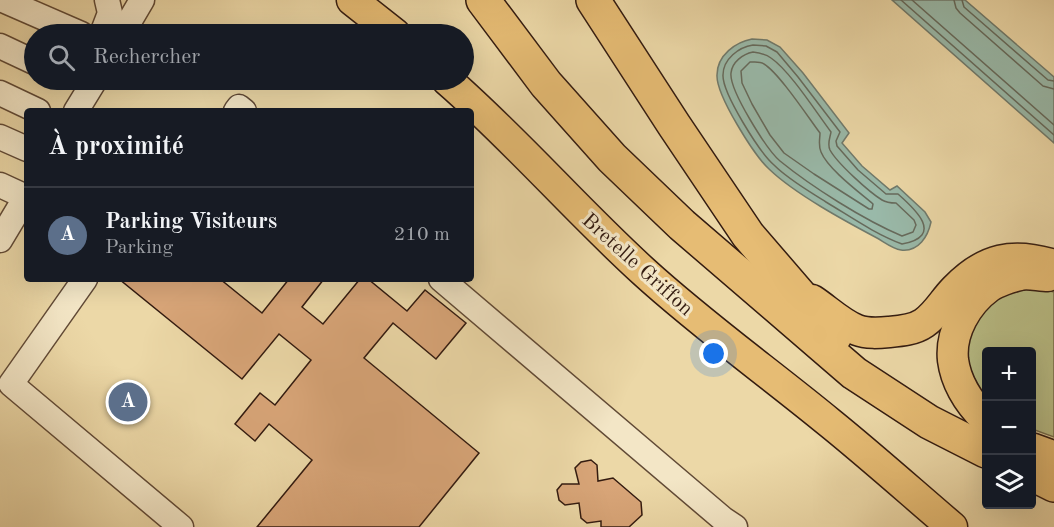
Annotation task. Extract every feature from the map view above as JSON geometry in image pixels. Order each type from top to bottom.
[{"type":"highway","points":[[483,0],[546,84],[612,158],[682,225],[854,373],[929,422],[982,448]]},
{"type":"highway","points":[[593,0],[748,235],[829,330],[866,364],[948,414],[982,431]]},
{"type":"highway","points":[[1036,449],[1054,457]]},
{"type":"highway","points":[[1036,464],[1054,469]]},
{"type":"highway","points":[[1036,476],[1054,485]]},
{"type":"main road","points":[[352,0],[382,24]]},
{"type":"main road","name":"Bretelle Griffon","points":[[458,90],[643,271],[832,424],[952,527]]},
{"type":"main road","points":[[796,290],[858,330],[880,333],[906,330],[924,323],[955,289],[978,269],[1002,259],[1033,258],[1054,265]]},
{"type":"main road","points":[[982,415],[962,389],[953,359],[955,333],[968,308],[990,286],[1021,275],[1054,277]]},
{"type":"lane","points":[[3,0],[58,24]]},
{"type":"lane","points":[[106,24],[110,13],[107,0]]},
{"type":"lane","points":[[128,24],[142,0]]},
{"type":"lane","points":[[0,46],[24,57]]},
{"type":"lane","points":[[77,108],[83,90]]},
{"type":"lane","points":[[0,93],[32,108]]},
{"type":"lane","points":[[0,137],[24,148]]},
{"type":"lane","points":[[0,185],[24,195]]},
{"type":"lane","points":[[1,235],[24,199]]},
{"type":"lane","points":[[83,282],[11,384],[181,527]]},
{"type":"lane","points":[[445,282],[735,527]]},
{"type":"green space","points":[[1039,288],[1054,292],[1054,437],[1036,430],[1036,347],[982,347],[982,392],[968,366],[966,334],[986,307],[1009,291]]},
{"type":"water","points":[[892,0],[965,0],[1054,77],[1054,143]]},
{"type":"water","points":[[752,39],[767,40],[780,47],[849,133],[842,143],[862,166],[890,190],[897,186],[925,212],[931,222],[928,233],[918,246],[907,250],[892,247],[806,197],[762,162],[729,110],[718,84],[717,75],[720,61],[728,51]]},
{"type":"building","points":[[123,282],[224,282],[262,313],[287,282],[322,282],[302,307],[323,324],[358,282],[372,282],[407,311],[425,290],[466,323],[436,359],[393,323],[364,358],[479,453],[419,527],[257,527],[312,460],[269,424],[255,441],[235,424],[260,393],[275,405],[311,360],[279,334],[242,379]]},
{"type":"building","points":[[591,460],[597,465],[598,481],[613,478],[641,502],[642,515],[629,527],[601,527],[601,521],[587,523],[581,518],[579,503],[565,505],[559,500],[557,490],[562,484],[579,484],[575,468],[581,462]]},
{"type":"place","name":"Parking Visiteurs","points":[[128,402]]}]
